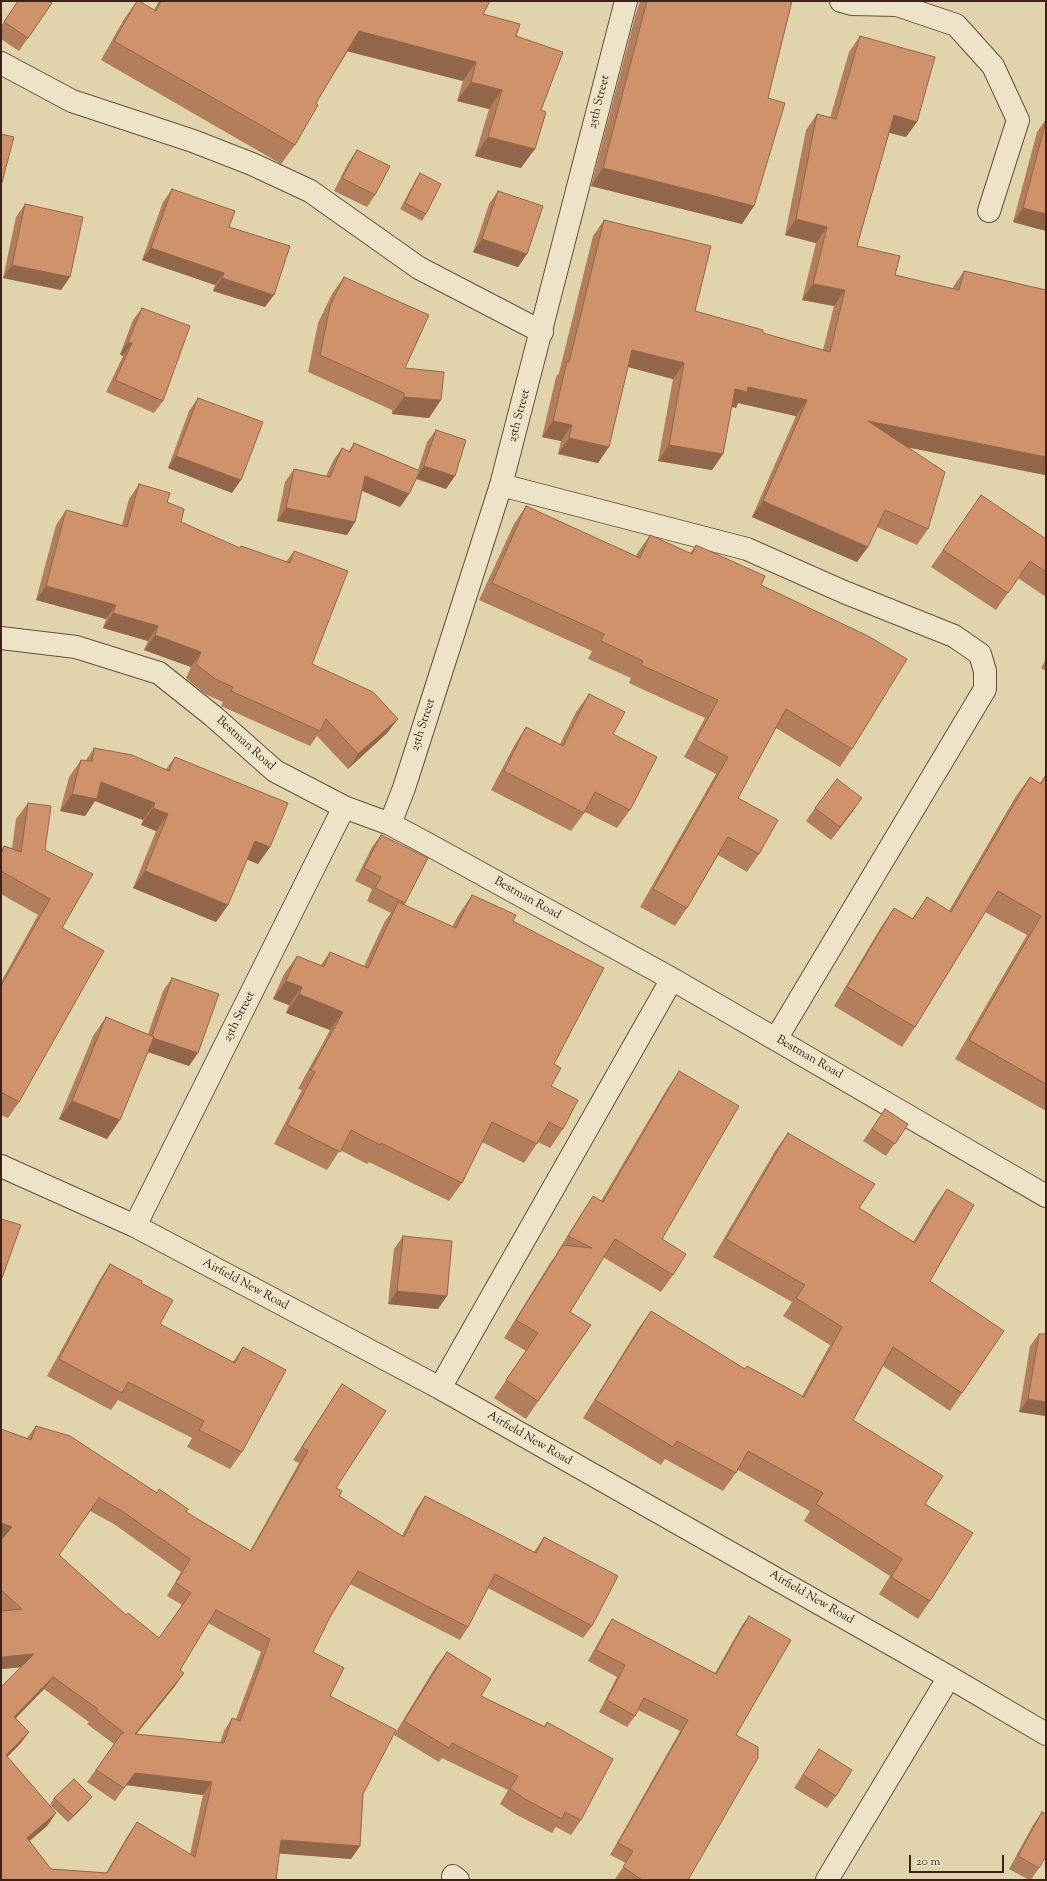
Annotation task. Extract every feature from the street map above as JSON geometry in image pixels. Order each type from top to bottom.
[{"type":"street","name":"25th Street","points":[[390,824],[407,780],[501,485],[542,332],[626,1]]},
{"type":"street","points":[[841,1],[852,4],[897,4],[956,24],[993,66],[1018,120],[989,212]]},
{"type":"street","points":[[1,63],[72,101],[193,141],[252,164],[310,191],[419,268],[542,332]]},
{"type":"street","points":[[501,485],[747,549],[844,592],[954,636],[980,654],[985,670],[985,689],[776,1039]]},
{"type":"street","name":"Bestman Road","points":[[1,638],[76,647],[159,673],[213,716],[275,771],[344,807],[390,824],[672,979],[1046,1196]]},
{"type":"street","name":"25th Street","points":[[135,1226],[344,807]]},
{"type":"street","points":[[440,1388],[672,979]]},
{"type":"street","name":"Airfield New Road","points":[[1,1166],[135,1226],[440,1388],[949,1677],[1046,1734]]},
{"type":"street","points":[[828,1880],[949,1677]]},
{"type":"building","points":[[18,1],[48,1],[52,3],[28,38],[4,22]]},
{"type":"building","points":[[137,1],[156,11],[161,1],[490,1],[483,14],[520,24],[516,36],[563,52],[541,110],[546,112],[535,149],[488,137],[502,90],[471,82],[476,62],[359,31],[316,103],[318,105],[295,145],[114,41]]},
{"type":"building","points":[[647,1],[792,1],[768,98],[785,103],[754,206],[603,168]]},
{"type":"building","points":[[860,36],[935,57],[917,122],[894,115],[857,246],[900,256],[895,275],[959,290],[964,271],[1046,290],[1046,457],[868,421],[945,472],[928,529],[885,510],[868,547],[763,501],[807,400],[748,387],[747,392],[735,389],[723,454],[669,445],[684,363],[632,350],[609,447],[569,438],[572,425],[553,421],[604,220],[711,246],[695,311],[763,330],[763,333],[830,352],[845,290],[813,284],[827,227],[796,219],[817,114],[836,119]]},
{"type":"building","points":[[1046,121],[1046,214],[1023,208]]},
{"type":"building","points":[[1,134],[14,137],[1,186]]},
{"type":"building","points":[[357,150],[390,166],[375,195],[342,178]]},
{"type":"building","points":[[420,173],[441,184],[426,214],[405,203]]},
{"type":"building","points":[[172,189],[235,211],[229,227],[290,246],[274,295],[222,278],[224,273],[151,248]]},
{"type":"building","points":[[498,191],[543,206],[527,254],[482,239]]},
{"type":"building","points":[[25,204],[83,217],[70,277],[12,265]]},
{"type":"building","points":[[344,277],[429,315],[405,368],[444,372],[441,400],[404,397],[404,393],[320,355],[330,306]]},
{"type":"building","points":[[142,308],[190,326],[163,401],[115,380],[132,343],[128,342]]},
{"type":"building","points":[[198,398],[263,422],[241,480],[176,456]]},
{"type":"building","points":[[436,430],[466,440],[455,476],[424,466]]},
{"type":"building","points":[[354,443],[420,471],[409,494],[365,476],[355,522],[286,508],[294,469],[330,477],[342,448],[350,452]]},
{"type":"building","points":[[139,484],[170,493],[167,502],[184,509],[181,522],[240,548],[241,546],[290,563],[294,551],[348,571],[312,664],[373,692],[398,719],[358,754],[326,719],[320,731],[231,691],[233,687],[215,679],[196,664],[201,652],[155,635],[158,626],[113,613],[116,605],[46,586],[66,510],[127,527]]},
{"type":"building","points":[[981,495],[1046,539],[1046,572],[1030,561],[1008,593],[943,550]]},
{"type":"building","points":[[526,506],[640,558],[650,535],[692,554],[696,545],[765,576],[761,585],[868,636],[907,659],[852,749],[786,709],[738,798],[778,820],[759,854],[728,837],[687,908],[653,889],[728,757],[696,740],[718,700],[641,665],[643,661],[601,641],[604,634],[492,583]]},
{"type":"building","points":[[589,694],[625,712],[613,734],[657,757],[630,810],[595,792],[584,813],[504,771],[526,727],[563,746]]},
{"type":"building","points":[[94,748],[132,755],[169,771],[175,757],[288,803],[270,847],[255,841],[228,905],[145,871],[168,814],[153,808],[155,803],[101,782],[97,799],[72,794],[81,760],[92,761]]},
{"type":"building","points":[[1046,775],[1046,1084],[969,1040],[1041,916],[998,891],[915,1027],[847,987],[894,908],[913,919],[927,897],[951,912],[1030,777],[1041,784]]},
{"type":"building","points":[[837,779],[862,798],[840,827],[815,808]]},
{"type":"building","points":[[28,803],[51,806],[45,850],[93,874],[62,928],[104,951],[19,1102],[1,1092],[1,986],[50,899],[1,871],[1,854],[4,846],[21,852]]},
{"type":"building","points":[[381,835],[428,858],[405,903],[375,888],[381,877],[364,868]]},
{"type":"building","points":[[472,895],[516,915],[513,921],[604,968],[554,1064],[561,1068],[551,1086],[578,1100],[563,1129],[549,1122],[537,1144],[492,1122],[462,1183],[351,1130],[340,1152],[287,1125],[315,1072],[311,1070],[343,1012],[299,994],[302,987],[286,981],[297,956],[324,967],[330,952],[368,968],[398,902],[456,928]]},
{"type":"building","points":[[172,978],[219,994],[198,1053],[153,1038],[154,1037],[152,1036]]},
{"type":"building","points":[[106,1017],[154,1037],[120,1120],[72,1101]]},
{"type":"building","points":[[679,1071],[739,1106],[662,1239],[686,1254],[673,1275],[615,1239],[570,1312],[591,1325],[538,1401],[506,1380],[538,1333],[516,1320],[563,1245],[592,1248],[568,1236],[593,1196],[603,1202]]},
{"type":"building","points":[[885,1109],[908,1124],[895,1144],[872,1129]]},
{"type":"building","points":[[788,1133],[875,1184],[859,1208],[915,1243],[947,1189],[974,1205],[930,1281],[1004,1331],[962,1393],[893,1347],[853,1420],[943,1476],[925,1504],[973,1533],[930,1601],[891,1577],[902,1559],[816,1504],[823,1493],[748,1451],[736,1473],[677,1441],[673,1447],[595,1400],[651,1311],[745,1369],[747,1366],[804,1397],[842,1327],[796,1298],[805,1285],[726,1239]]},
{"type":"building","points":[[1,1219],[21,1225],[2,1278],[1,1278]]},
{"type":"building","points":[[403,1236],[452,1241],[447,1296],[397,1291]]},
{"type":"building","points":[[110,1264],[173,1300],[160,1324],[235,1363],[243,1347],[286,1370],[242,1452],[199,1430],[204,1421],[128,1382],[122,1393],[59,1359]]},
{"type":"building","points":[[1039,1334],[1046,1334],[1046,1402],[1028,1399]]},
{"type":"building","points":[[342,1384],[386,1411],[336,1488],[342,1491],[339,1496],[404,1537],[425,1496],[536,1553],[544,1537],[618,1576],[592,1626],[495,1574],[468,1627],[358,1571],[330,1617],[313,1652],[344,1668],[330,1696],[396,1730],[363,1794],[360,1846],[281,1840],[276,1880],[1,1880],[1,1687],[34,1654],[1,1657],[1,1611],[22,1609],[1,1590],[1,1540],[12,1527],[1,1523],[1,1429],[31,1440],[36,1426],[70,1436],[157,1493],[159,1489],[188,1509],[186,1512],[251,1551],[308,1451],[302,1447]],"holes":[[[99,1498],[122,1511],[190,1559],[176,1583],[191,1593],[159,1638],[128,1613],[126,1615],[59,1555]],[[216,1610],[270,1639],[240,1721],[232,1718],[224,1743],[135,1734],[184,1673],[180,1670]],[[53,1677],[98,1709],[96,1711],[124,1733],[122,1733],[96,1770],[124,1788],[135,1773],[212,1782],[195,1857],[137,1822],[107,1873],[51,1869],[27,1838],[56,1813],[6,1755],[29,1732],[14,1717]]]},
{"type":"building","points":[[749,1616],[791,1640],[736,1735],[758,1747],[758,1758],[688,1880],[642,1880],[623,1867],[633,1851],[618,1843],[688,1720],[644,1698],[635,1716],[607,1700],[625,1665],[596,1650],[612,1619],[716,1674]]},
{"type":"building","points":[[447,1652],[491,1679],[481,1696],[545,1727],[547,1722],[613,1759],[581,1820],[565,1812],[562,1819],[525,1799],[510,1789],[518,1776],[452,1743],[449,1748],[404,1721]]},
{"type":"building","points":[[819,1749],[852,1770],[836,1796],[803,1775]]},
{"type":"building","points":[[74,1779],[92,1797],[73,1816],[54,1798]]},
{"type":"building","points":[[1042,1812],[1046,1814],[1046,1856],[1039,1868],[1018,1856]]}]
